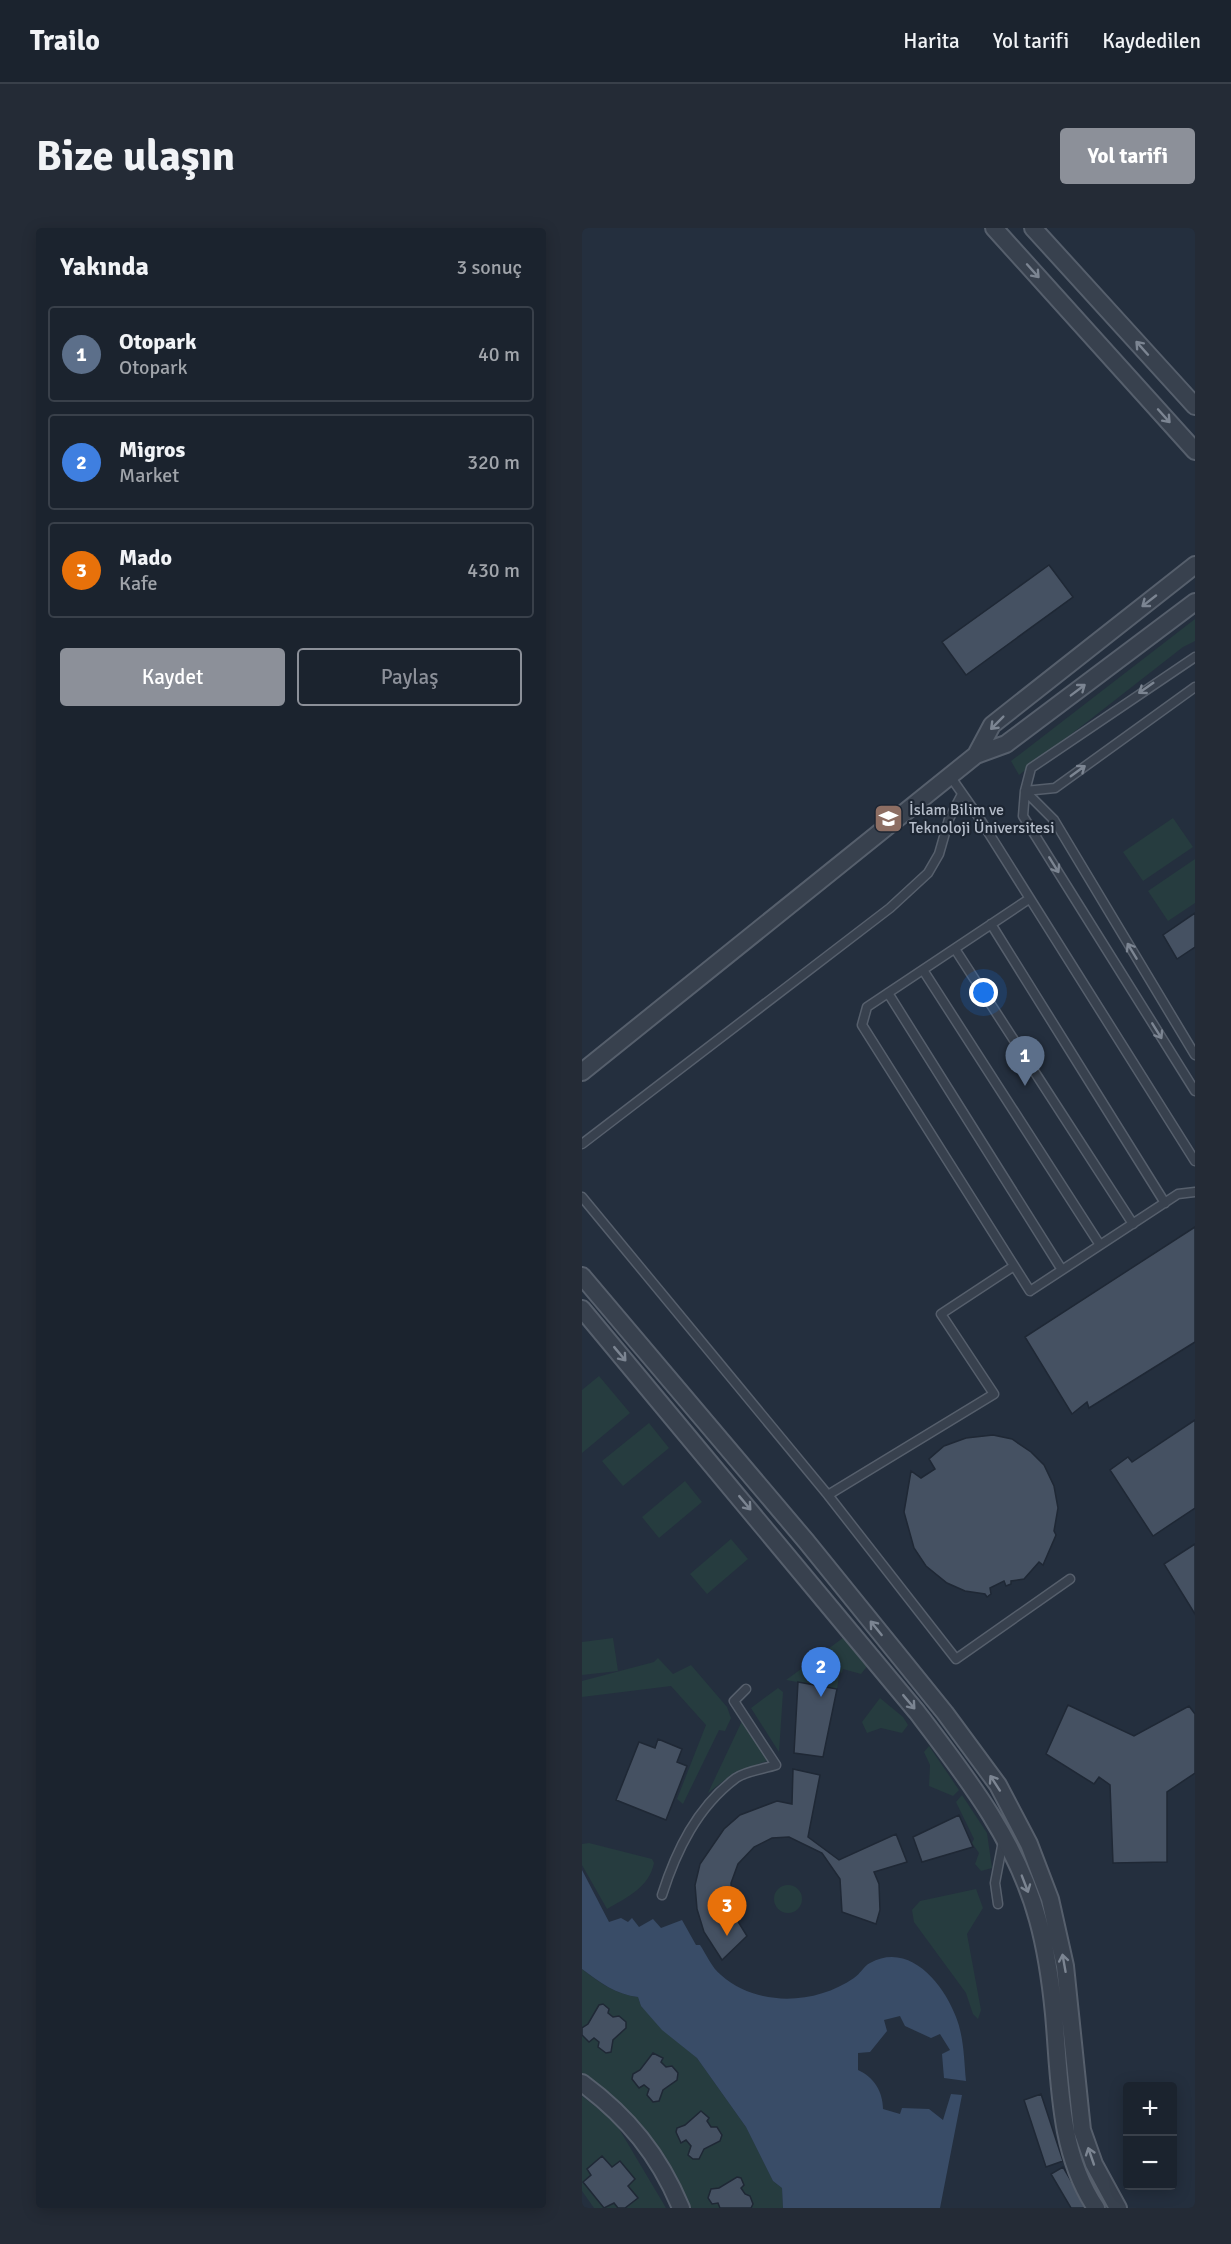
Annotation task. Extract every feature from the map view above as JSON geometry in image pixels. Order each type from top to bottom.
[{"type":"street","points":[[994,228],[1195,451]]},
{"type":"street","points":[[1033,228],[1195,406]]},
{"type":"street","points":[[976,755],[992,725],[1195,565]]},
{"type":"street","points":[[582,1072],[976,755],[1006,744],[1195,602]]},
{"type":"street","points":[[582,1276],[806,1541],[945,1713],[998,1785],[1029,1844],[1050,1899],[1065,1966],[1082,2130],[1094,2164],[1118,2208]]},
{"type":"street","points":[[582,1309],[917,1712],[968,1778],[1004,1837],[1023,1877],[1038,1920],[1054,2010],[1064,2125],[1080,2175],[1096,2208]]},
{"type":"street","points":[[582,2083],[630,2122],[655,2157],[681,2208]]},
{"type":"lane","points":[[1195,657],[1031,768],[1025,791],[1023,816],[1195,1091]]},
{"type":"lane","points":[[1025,791],[1055,788],[1195,687]]},
{"type":"lane","points":[[950,776],[1195,1161]]},
{"type":"lane","points":[[1025,791],[1054,820],[1195,1055]]},
{"type":"lane","points":[[582,1144],[890,908],[928,873],[939,854],[950,819],[962,794]]},
{"type":"lane","points":[[1029,899],[867,1007],[862,1025],[1030,1291],[1178,1194],[1195,1192]]},
{"type":"lane","points":[[991,924],[1165,1203]]},
{"type":"lane","points":[[955,949],[1132,1224]]},
{"type":"lane","points":[[923,970],[1100,1245]]},
{"type":"lane","points":[[888,993],[1062,1270]]},
{"type":"lane","points":[[582,1197],[828,1495],[956,1659],[1070,1579]]},
{"type":"lane","points":[[828,1495],[994,1394],[941,1314],[1014,1266]]},
{"type":"lane","points":[[662,1895],[675,1856],[699,1816],[737,1777],[776,1765],[735,1701],[746,1689]]},
{"type":"lane","points":[[998,1904],[995,1883],[1004,1837]]},
{"type":"green space","points":[[1195,619],[1195,641],[1183,647],[1019,775],[1011,761]]},
{"type":"green space","points":[[1173,818],[1193,847],[1143,881],[1123,852]]},
{"type":"green space","points":[[1195,859],[1195,903],[1168,921],[1148,891]]},
{"type":"green space","points":[[599,1376],[630,1413],[582,1453],[582,1390]]},
{"type":"green space","points":[[649,1423],[669,1448],[623,1486],[602,1461]]},
{"type":"green space","points":[[685,1481],[702,1502],[659,1538],[642,1517]]},
{"type":"green space","points":[[731,1539],[748,1559],[707,1594],[690,1574]]},
{"type":"green space","points":[[847,1635],[869,1664],[861,1674],[843,1669],[842,1673],[813,1660]]},
{"type":"green space","points":[[613,1638],[618,1671],[582,1675],[582,1642]]},
{"type":"green space","points":[[658,1658],[673,1674],[691,1665],[727,1707],[731,1718],[725,1731],[719,1730],[683,1804],[677,1799],[706,1725],[671,1686],[582,1697],[582,1681],[654,1662]]},
{"type":"green space","points":[[808,1664],[839,1676],[837,1689],[786,1680]]},
{"type":"green space","points":[[778,1688],[783,1692],[779,1752],[751,1708]]},
{"type":"green space","points":[[880,1698],[903,1717],[908,1725],[902,1733],[881,1728],[867,1733],[862,1722]]},
{"type":"green space","points":[[742,1721],[770,1760],[735,1772],[708,1793]]},
{"type":"green space","points":[[929,1746],[959,1790],[953,1796],[929,1786],[930,1765],[924,1752]]},
{"type":"green space","points":[[962,1795],[987,1833],[992,1868],[981,1871],[975,1864],[979,1853],[972,1843],[974,1839],[956,1802]]},
{"type":"green space","points":[[589,1843],[652,1859],[654,1863],[648,1879],[607,1909],[582,1865],[582,1844]]},
{"type":"green space","points":[[788,1885],[798,1889],[802,1899],[798,1909],[788,1913],[778,1909],[774,1899],[778,1889]]},
{"type":"green space","points":[[976,1889],[983,1908],[967,1934],[981,2010],[978,2019],[973,2014],[966,1993],[914,1922],[912,1910],[920,1901]]},
{"type":"green space","points":[[582,1969],[608,1987],[623,1994],[638,1997],[641,2006],[697,2058],[746,2127],[773,2181],[782,2188],[783,2208],[688,2208],[582,2076]]},
{"type":"green space","points":[[582,2096],[615,2122],[666,2208],[594,2208],[582,2191]]},
{"type":"water","points":[[582,1870],[609,1922],[621,1918],[628,1922],[632,1918],[639,1927],[653,1919],[661,1928],[682,1920],[696,1945],[700,1945],[718,1972],[735,1985],[751,1993],[786,1999],[822,1993],[839,1987],[854,1978],[870,1963],[885,1958],[899,1958],[912,1962],[924,1970],[943,1992],[956,2017],[962,2041],[966,2081],[944,2078],[942,2054],[950,2050],[940,2034],[931,2038],[905,2026],[900,2016],[884,2020],[887,2031],[870,2052],[858,2053],[858,2070],[873,2081],[881,2097],[883,2109],[900,2114],[902,2108],[929,2109],[943,2120],[951,2094],[962,2095],[940,2208],[783,2208],[782,2188],[773,2181],[746,2127],[697,2058],[662,2030],[641,2006],[638,1997],[616,1991],[582,1969]]},
{"type":"building","points":[[1049,565],[1073,597],[966,675],[942,642]]},
{"type":"building","points":[[1195,913],[1195,947],[1177,959],[1163,935]]},
{"type":"building","points":[[1195,1227],[1195,1342],[1089,1408],[1087,1402],[1072,1414],[1025,1337]]},
{"type":"building","points":[[1195,1420],[1195,1508],[1153,1536],[1110,1470],[1128,1457],[1132,1462]]},
{"type":"building","points":[[993,1435],[1012,1439],[1031,1452],[1044,1465],[1054,1486],[1058,1508],[1054,1531],[1056,1535],[1043,1565],[1039,1562],[1024,1579],[1011,1581],[1011,1584],[1006,1586],[1004,1581],[990,1588],[991,1594],[987,1597],[985,1594],[965,1591],[947,1583],[926,1566],[914,1548],[904,1512],[911,1471],[921,1478],[935,1469],[929,1459],[944,1446],[966,1438]]},
{"type":"building","points":[[1195,1544],[1195,1614],[1164,1564]]},
{"type":"building","points":[[798,1682],[837,1689],[823,1757],[794,1753]]},
{"type":"building","points":[[1068,1705],[1134,1736],[1189,1706],[1195,1714],[1195,1773],[1167,1792],[1167,1862],[1113,1863],[1110,1785],[1099,1777],[1094,1784],[1046,1754]]},
{"type":"building","points":[[658,1739],[682,1749],[677,1762],[687,1766],[666,1820],[616,1800],[639,1742],[655,1748]]},
{"type":"building","points":[[793,1769],[820,1775],[808,1837],[839,1860],[896,1834],[907,1862],[874,1872],[879,1884],[880,1910],[876,1924],[842,1912],[840,1879],[822,1853],[789,1837],[772,1838],[754,1847],[738,1864],[731,1883],[732,1904],[737,1920],[747,1936],[722,1960],[704,1932],[697,1909],[695,1885],[700,1864],[724,1829],[740,1815],[777,1801],[792,1804]]},
{"type":"building","points":[[959,1815],[973,1847],[922,1862],[913,1837]]},
{"type":"building","points":[[603,2004],[613,2017],[619,2016],[626,2022],[626,2028],[613,2040],[611,2052],[606,2053],[598,2047],[599,2042],[594,2038],[589,2042],[582,2035],[582,2028],[588,2024],[599,2005]]},
{"type":"building","points":[[653,2053],[663,2058],[661,2062],[666,2067],[672,2066],[678,2073],[677,2080],[663,2090],[659,2101],[653,2102],[647,2095],[649,2089],[644,2085],[639,2088],[632,2079],[633,2074],[640,2070]]},
{"type":"building","points":[[1041,2094],[1063,2161],[1046,2167],[1024,2100]]},
{"type":"building","points":[[701,2111],[709,2118],[707,2121],[711,2127],[717,2127],[722,2135],[720,2141],[704,2149],[699,2159],[693,2159],[688,2155],[691,2146],[686,2140],[681,2143],[676,2132],[677,2128],[685,2125]]},
{"type":"building","points":[[602,2156],[612,2167],[620,2161],[635,2179],[628,2186],[638,2198],[625,2208],[618,2208],[614,2203],[604,2208],[583,2182],[591,2175],[587,2169]]},
{"type":"building","points":[[1063,2167],[1087,2208],[1071,2208],[1051,2174]]},
{"type":"building","points":[[737,2177],[741,2178],[744,2185],[741,2188],[745,2194],[750,2196],[753,2204],[751,2208],[720,2208],[718,2203],[712,2204],[708,2198],[711,2189],[719,2188]]},
{"type":"place","name":"İslam Bilim ve Teknoloji Üniversitesi","points":[[888,819]]},
{"type":"place","name":"Otopark","points":[[1025,1086]]},
{"type":"place","name":"Migros","points":[[821,1697]]},
{"type":"place","name":"Mado","points":[[727,1936]]}]
